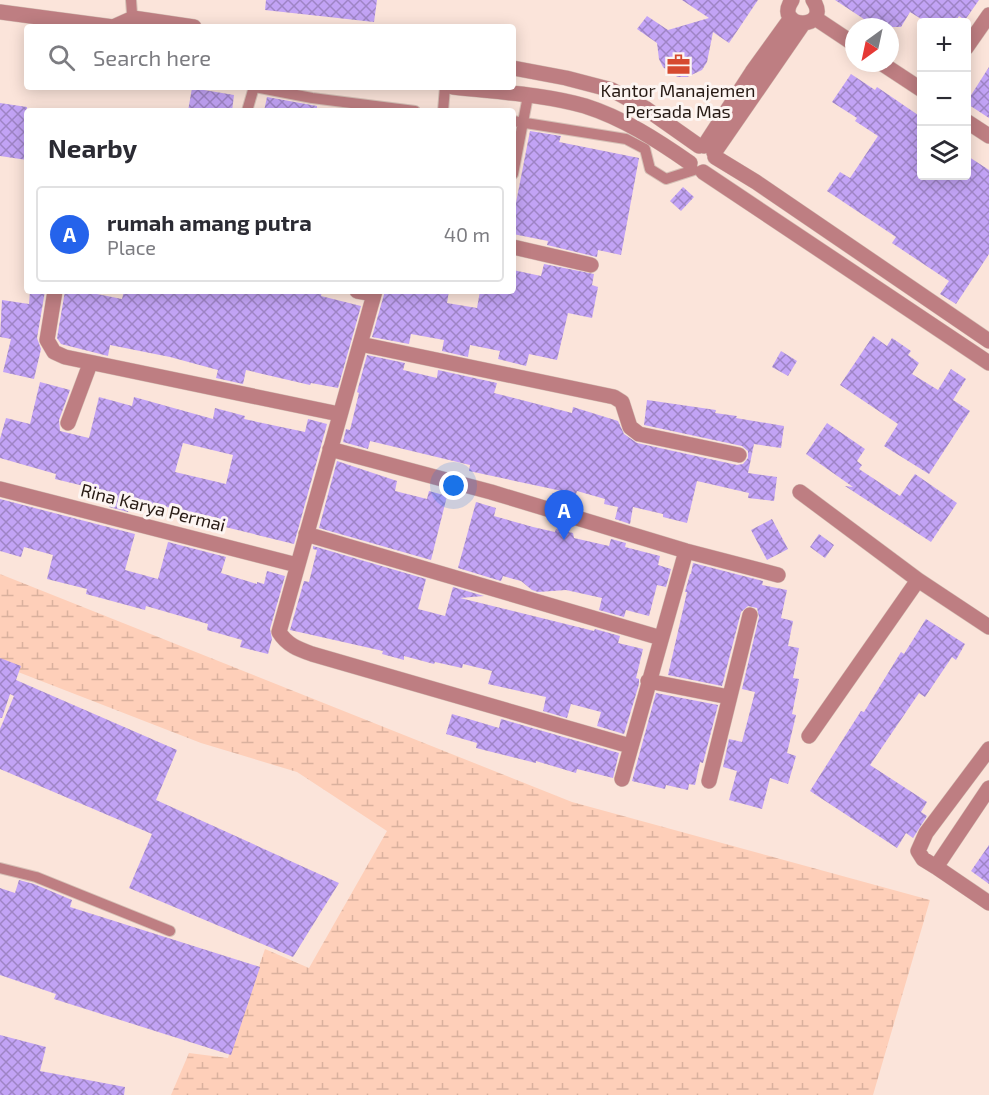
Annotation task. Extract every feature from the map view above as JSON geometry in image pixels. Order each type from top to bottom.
[{"type":"street","points":[[792,0],[788,9],[809,11],[845,37]]},
{"type":"street","points":[[696,168],[713,166],[708,151],[752,72],[809,11]]},
{"type":"street","points":[[0,12],[90,24]]},
{"type":"street","points":[[971,41],[989,15]]},
{"type":"street","points":[[133,22],[157,24]]},
{"type":"street","points":[[516,69],[612,90],[645,108],[989,341]]},
{"type":"street","points":[[894,72],[917,87]]},
{"type":"street","points":[[478,90],[585,106],[627,124],[658,141],[989,363]]},
{"type":"street","points":[[971,124],[989,136]]},
{"type":"street","points":[[696,168],[690,154],[708,151]]},
{"type":"street","points":[[516,248],[591,265]]},
{"type":"street","points":[[55,294],[47,340],[54,352],[65,357],[339,414]]},
{"type":"street","points":[[374,294],[279,632],[284,640],[295,648],[630,746]]},
{"type":"street","points":[[360,344],[614,397],[622,402],[630,427],[639,434],[740,455]]},
{"type":"street","points":[[68,423],[90,364]]},
{"type":"street","points":[[330,448],[491,492],[686,551],[778,575]]},
{"type":"street","name":"Rina Karya Permai","points":[[0,489],[297,565]]},
{"type":"street","points":[[801,492],[918,580],[989,627]]},
{"type":"street","points":[[306,534],[661,638]]},
{"type":"street","points":[[622,779],[686,551]]},
{"type":"street","points":[[809,736],[918,580]]},
{"type":"street","points":[[709,781],[750,615]]},
{"type":"street","points":[[648,681],[729,697]]},
{"type":"street","points":[[989,749],[926,833],[920,844],[919,855],[989,903]]},
{"type":"street","points":[[936,867],[989,788]]},
{"type":"lane","points":[[131,0],[133,22]]},
{"type":"lane","points":[[248,108],[253,90]]},
{"type":"lane","points":[[270,90],[391,108]]},
{"type":"lane","points":[[443,108],[445,90]]},
{"type":"lane","points":[[516,143],[518,122],[528,96]]},
{"type":"lane","points":[[518,122],[626,139],[645,149],[650,169],[666,179],[696,168]]},
{"type":"lane","points":[[0,868],[36,877],[170,931]]},
{"type":"green space","points":[[0,574],[572,802],[930,900],[873,1095],[171,1095],[189,1053],[228,1058],[265,949],[309,968],[387,831],[297,772],[201,743],[0,665]]},
{"type":"building","points":[[266,0],[377,0],[374,22],[265,10]]},
{"type":"building","points":[[682,0],[758,0],[729,43],[713,32],[707,62],[702,70],[687,77],[678,77],[663,67],[659,59],[657,43],[637,29],[647,16],[668,30],[709,18]]},
{"type":"building","points":[[835,0],[979,0],[966,18],[959,16],[958,18],[920,18],[910,12],[899,27],[899,18],[862,18]]},
{"type":"building","points":[[989,67],[989,118],[971,106],[971,95]]},
{"type":"building","points":[[851,74],[875,90],[877,87],[917,114],[917,180],[971,180],[971,158],[989,170],[989,254],[956,304],[940,294],[949,281],[892,243],[896,237],[827,191],[840,172],[850,178],[878,136],[855,121],[857,118],[832,102]]},
{"type":"building","points":[[192,90],[234,95],[232,108],[189,108]]},
{"type":"building","points":[[267,97],[317,106],[317,108],[265,108]]},
{"type":"building","points":[[0,103],[27,107],[24,108],[24,160],[0,156]]},
{"type":"building","points":[[530,131],[561,136],[559,142],[639,158],[621,255],[598,250],[597,257],[547,245],[548,241],[516,235],[516,203]]},
{"type":"building","points":[[683,187],[694,197],[681,211],[670,201]]},
{"type":"building","points":[[544,264],[594,274],[592,285],[598,287],[592,318],[568,313],[557,360],[529,354],[526,366],[498,359],[500,351],[470,345],[468,357],[442,351],[444,340],[411,334],[409,344],[372,337],[384,294],[448,294],[447,303],[477,308],[479,294],[516,294],[516,271],[541,276]]},
{"type":"building","points":[[30,294],[44,294],[37,338],[41,349],[34,379],[3,372],[11,339],[0,337],[2,300],[29,304]]},
{"type":"building","points":[[64,294],[97,294],[122,299],[123,294],[321,294],[321,296],[361,306],[338,388],[311,383],[310,385],[246,370],[243,384],[216,378],[218,370],[170,357],[110,345],[108,356],[61,344],[57,338]]},
{"type":"building","points":[[873,336],[887,346],[892,338],[911,351],[908,355],[919,363],[912,374],[938,390],[951,369],[966,379],[953,400],[970,411],[929,474],[884,446],[898,424],[840,385]]},
{"type":"building","points":[[781,351],[797,361],[788,376],[772,367]]},
{"type":"building","points":[[367,355],[405,363],[403,370],[437,378],[438,370],[497,383],[494,393],[572,413],[573,407],[618,421],[624,434],[637,443],[737,465],[743,464],[748,458],[748,451],[742,446],[644,425],[647,400],[716,410],[715,413],[737,416],[736,418],[784,426],[781,448],[754,444],[748,473],[777,477],[774,501],[748,498],[749,493],[697,481],[687,523],[663,517],[663,514],[633,507],[630,524],[615,519],[618,507],[604,504],[605,499],[577,491],[576,494],[469,471],[470,465],[370,441],[368,449],[343,442],[346,429],[350,430]]},
{"type":"building","points":[[40,382],[70,390],[59,420],[60,431],[89,438],[99,397],[132,406],[134,397],[213,419],[215,408],[245,416],[244,419],[305,432],[308,419],[327,424],[294,544],[217,525],[218,518],[162,506],[162,508],[144,504],[142,508],[130,505],[128,512],[109,507],[113,493],[55,479],[56,474],[0,458],[0,439],[6,418],[30,424]],"holes":[[[183,443],[233,455],[226,484],[175,472]]]},
{"type":"building","points":[[827,423],[865,449],[857,461],[862,465],[859,469],[900,496],[915,474],[957,503],[931,542],[845,486],[853,487],[806,454]]},
{"type":"building","points":[[337,461],[397,481],[395,491],[427,499],[429,491],[447,496],[431,560],[319,528]]},
{"type":"building","points":[[0,499],[135,534],[125,570],[158,579],[168,542],[226,557],[221,573],[257,584],[257,582],[264,584],[267,571],[285,576],[270,629],[272,639],[268,654],[240,647],[242,640],[207,630],[208,624],[146,606],[145,610],[86,594],[87,589],[47,579],[53,555],[24,547],[21,557],[0,551]]},
{"type":"building","points":[[476,502],[496,508],[494,516],[555,532],[556,529],[573,533],[574,538],[609,546],[611,539],[626,543],[625,547],[660,556],[658,565],[671,569],[666,587],[657,585],[649,616],[626,610],[624,617],[599,610],[602,598],[566,590],[538,592],[521,581],[503,576],[501,581],[458,568]]},
{"type":"building","points":[[772,519],[788,549],[767,560],[751,530]]},
{"type":"building","points":[[819,534],[834,545],[825,558],[810,547]]},
{"type":"building","points":[[313,546],[426,579],[418,609],[445,616],[453,587],[484,596],[460,598],[594,631],[595,629],[620,636],[618,643],[643,649],[636,678],[639,679],[639,684],[624,734],[597,726],[601,712],[571,704],[567,718],[543,711],[546,697],[488,684],[492,671],[463,664],[462,668],[435,662],[434,664],[404,656],[404,660],[382,654],[383,651],[290,630],[304,581],[309,582],[317,550],[313,549]]},
{"type":"building","points":[[693,563],[763,581],[762,585],[787,590],[781,618],[793,621],[788,646],[799,648],[793,678],[799,679],[792,714],[796,715],[787,753],[796,756],[788,784],[770,778],[762,809],[729,800],[737,771],[723,767],[729,739],[742,742],[755,692],[742,689],[759,617],[757,608],[748,606],[741,612],[722,686],[668,675]]},
{"type":"building","points":[[926,619],[965,644],[956,660],[952,657],[925,697],[919,693],[870,765],[927,802],[921,812],[927,816],[913,838],[906,833],[897,848],[810,791],[861,711],[864,712],[901,652],[904,654]]},
{"type":"building","points":[[0,658],[21,666],[16,680],[177,750],[156,800],[339,883],[293,957],[129,888],[152,834],[0,769],[0,729],[14,696],[10,694],[2,718],[0,718]]},
{"type":"building","points":[[656,693],[718,705],[703,763],[700,762],[695,785],[689,784],[688,790],[666,785],[665,789],[632,781]]},
{"type":"building","points":[[452,714],[499,728],[501,719],[619,753],[613,778],[577,769],[576,773],[536,761],[536,763],[476,748],[477,743],[446,734]]},
{"type":"building","points":[[989,845],[989,884],[971,871]]},
{"type":"building","points":[[19,880],[72,900],[70,907],[260,967],[231,1055],[54,999],[56,994],[0,975],[0,888],[15,893]]},
{"type":"building","points":[[0,1035],[46,1047],[40,1071],[125,1087],[124,1095],[0,1095]]},
{"type":"place","name":"Kantor Manajemen Persada Mas","points":[[678,65]]},
{"type":"place","name":"rumah amang putra","points":[[564,540]]}]
